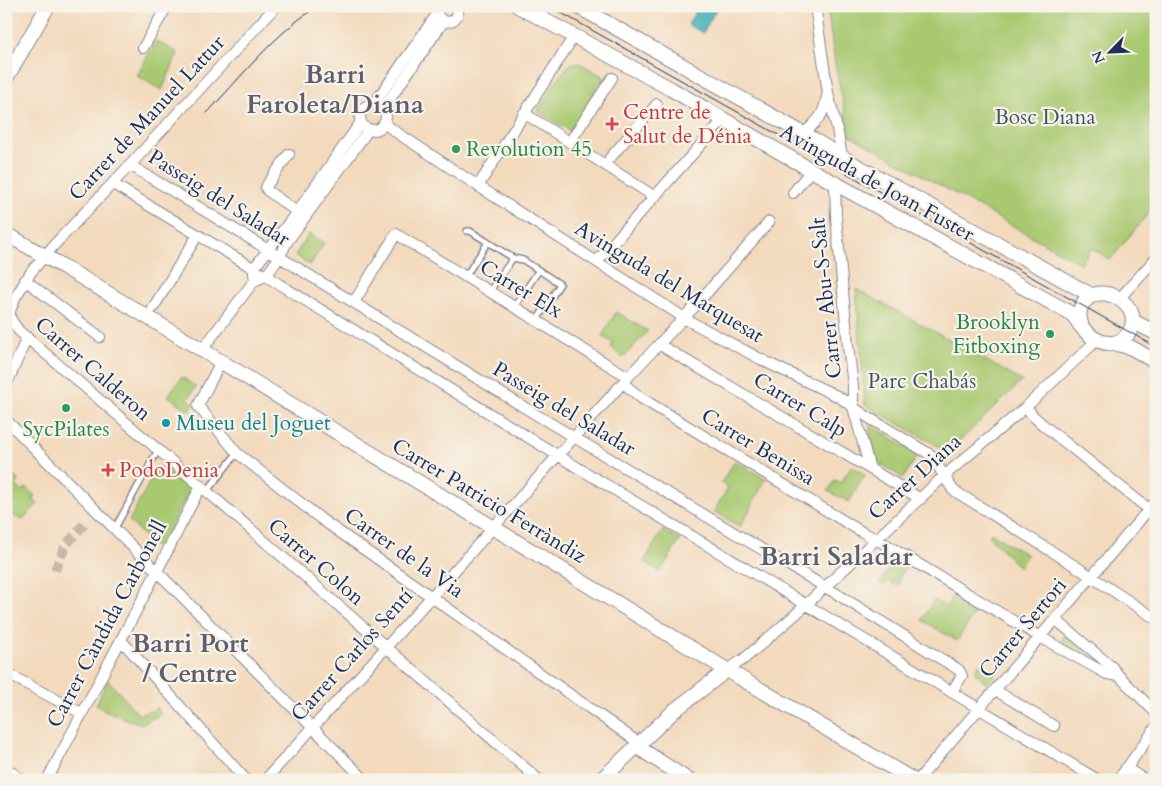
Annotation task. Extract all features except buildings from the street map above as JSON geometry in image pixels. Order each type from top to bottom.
[{"type":"main road","points":[[6,78],[48,6]]},
{"type":"main road","name":"Avinguda de Joan Fuster","points":[[518,6],[1073,315],[1082,326]]},
{"type":"main road","name":"Avinguda de Joan Fuster","points":[[577,6],[1091,296]]},
{"type":"main road","name":"Carrer Patricio Ferràndiz","points":[[6,234],[202,350],[727,670],[913,780]]},
{"type":"main road","points":[[1114,343],[1130,333],[1134,322],[1132,311],[1119,299],[1102,292],[1091,296],[1083,302],[1079,313],[1082,326],[1089,335],[1097,340],[1132,348],[1156,362]]},
{"type":"main road","points":[[1134,322],[1156,333]]},
{"type":"main road","name":"Carrer Diana","points":[[603,779],[675,710],[727,670]]},
{"type":"main road","name":"Carrer de la Via","points":[[638,745],[688,780]]},
{"type":"street","points":[[143,48],[167,6]]},
{"type":"street","name":"Carrer de Manuel Lattur","points":[[8,316],[25,280],[44,255],[94,208],[130,165],[276,6]]},
{"type":"street","points":[[378,107],[439,14],[448,22],[452,21],[458,14],[458,6]]},
{"type":"street","points":[[815,6],[828,93],[842,157]]},
{"type":"street","points":[[478,186],[574,36]]},
{"type":"street","points":[[573,136],[612,78]]},
{"type":"street","points":[[804,134],[821,118],[828,93]]},
{"type":"street","points":[[610,158],[658,104]]},
{"type":"street","points":[[367,106],[378,107],[386,116],[384,123],[378,129],[365,127],[361,122],[360,114],[367,106]]},
{"type":"street","points":[[524,113],[655,197]]},
{"type":"street","points":[[597,261],[724,119]]},
{"type":"street","points":[[254,281],[254,268],[297,212],[361,122]]},
{"type":"street","name":"Avinguda del Marquesat","points":[[384,123],[478,186],[685,318],[752,354],[840,397],[931,456],[953,490],[1156,619]]},
{"type":"street","points":[[202,350],[254,281],[266,276],[280,258],[287,242],[369,129]]},
{"type":"street","points":[[289,154],[266,188],[297,212]]},
{"type":"street","name":"Passeig del Saladar","points":[[130,165],[958,670],[962,676],[952,691]]},
{"type":"street","points":[[793,193],[811,170]]},
{"type":"street","name":"Carrer Abu-S-Salt","points":[[834,182],[853,386],[853,407],[870,469]]},
{"type":"street","name":"Passeig del Saladar","points":[[113,184],[1098,780]]},
{"type":"street","name":"Carrer Carlos Sentí","points":[[265,780],[557,454],[685,318],[769,222]]},
{"type":"street","name":"Carrer Elx","points":[[354,302],[396,234],[536,320],[626,380]]},
{"type":"street","points":[[153,308],[194,241]]},
{"type":"street","points":[[1119,299],[1156,258]]},
{"type":"street","points":[[25,280],[100,337]]},
{"type":"street","name":"Carrer Calderon","points":[[8,316],[13,324],[27,337],[158,450]]},
{"type":"street","points":[[6,386],[27,337]]},
{"type":"street","name":"Carrer Diana","points":[[727,670],[744,659],[796,614],[944,476],[1026,406],[1097,340]]},
{"type":"street","name":"Carrer Calp","points":[[660,345],[921,498]]},
{"type":"street","name":"Carrer de la Via","points":[[219,365],[198,406],[237,453],[321,518],[638,745]]},
{"type":"street","name":"Carrer Benissa","points":[[626,380],[641,398],[1040,637],[1108,674],[1119,676]]},
{"type":"street","points":[[1026,406],[1031,414],[1042,424],[1154,508]]},
{"type":"street","points":[[6,420],[365,780]]},
{"type":"street","name":"Carrer Colon","points":[[158,450],[199,482],[539,780]]},
{"type":"street","name":"Carrer Càndida Carbonell","points":[[47,780],[157,571],[199,482]]},
{"type":"street","name":"Carrer Sertori","points":[[918,780],[1091,577],[1154,508]]},
{"type":"street","points":[[1055,619],[1112,667],[1156,713]]},
{"type":"street","points":[[121,640],[246,780]]},
{"type":"street","points":[[6,673],[82,713]]},
{"type":"street","points":[[995,690],[1054,726]]},
{"type":"street","points":[[1118,780],[1156,727]]},
{"type":"street","points":[[6,768],[22,780]]},
{"type":"street","points":[[1126,768],[1145,780]]},
{"type":"lane","points":[[467,230],[513,258],[522,260],[560,284],[536,320]]},
{"type":"lane","points":[[465,277],[488,242]]},
{"type":"lane","points":[[489,292],[513,258]]},
{"type":"lane","points":[[514,307],[539,270]]},
{"type":"lane","points":[[114,529],[158,450]]},
{"type":"lane","points":[[199,482],[237,453]]},
{"type":"green space","name":"Bosc Diana","points":[[827,6],[1156,6],[1156,204],[1110,260],[1091,248],[1081,264],[850,135],[835,64]]},
{"type":"green space","points":[[156,41],[178,53],[162,90],[137,76]]},
{"type":"green space","points":[[573,63],[580,63],[604,77],[570,131],[538,111],[559,77]]},
{"type":"green space","points":[[309,234],[324,243],[310,265],[295,255]]},
{"type":"green space","name":"Parc Chabás","points":[[856,289],[1022,381],[952,448],[943,449],[865,405]]},
{"type":"green space","points":[[616,312],[648,331],[623,358],[611,347],[613,343],[602,336]]},
{"type":"green space","points":[[182,377],[196,387],[188,399],[194,404],[190,411],[168,396]]},
{"type":"green space","points":[[869,423],[918,455],[903,478],[878,462],[872,448]]},
{"type":"green space","points":[[735,461],[766,479],[740,527],[714,511],[728,488],[721,483]]},
{"type":"green space","points":[[851,466],[865,475],[849,502],[828,491],[835,480],[841,483]]},
{"type":"green space","points":[[166,467],[191,488],[161,545],[154,546],[129,521],[157,468]]},
{"type":"green space","points":[[6,468],[19,481],[16,485],[22,491],[26,488],[35,496],[32,498],[38,504],[22,520],[6,512]]},
{"type":"green space","points":[[663,530],[680,540],[660,572],[644,561]]},
{"type":"green space","points":[[991,533],[1027,555],[1019,567],[989,536]]},
{"type":"green space","points":[[896,557],[908,565],[898,579],[900,581],[898,585],[888,581],[884,586],[880,583]]},
{"type":"green space","points":[[955,593],[978,607],[957,641],[922,620],[934,600],[946,607]]},
{"type":"green space","points":[[1065,635],[1108,669],[1060,642]]},
{"type":"green space","points":[[979,664],[995,674],[986,684],[981,679],[982,677],[974,673]]},
{"type":"green space","points":[[108,680],[139,715],[149,710],[151,712],[157,707],[161,714],[141,724],[113,715],[96,705]]},
{"type":"water","points":[[698,6],[718,6],[703,33],[688,25]]},
{"type":"tunnel","points":[[55,570],[66,545],[86,522]]},
{"type":"tram line","points":[[207,113],[273,42],[318,6]]},
{"type":"tram line","points":[[549,6],[1156,347]]},
{"type":"place","name":"Centre de Salut de Dénia","points":[[612,124]]},
{"type":"place","name":"Revolution 45","points":[[456,149]]},
{"type":"place","name":"Brooklyn Fitboxing","points":[[1050,334]]},
{"type":"place","name":"SycPilates","points":[[66,408]]},
{"type":"place","name":"Museu del Joguet","points":[[166,423]]},
{"type":"place","name":"PodoDenia","points":[[108,470]]},
{"type":"district","name":"Barri Faroleta/Diana","points":[[335,89]]},
{"type":"district","name":"Barri Saladar","points":[[836,556]]},
{"type":"district","name":"Barri Port / Centre","points":[[190,658]]}]
